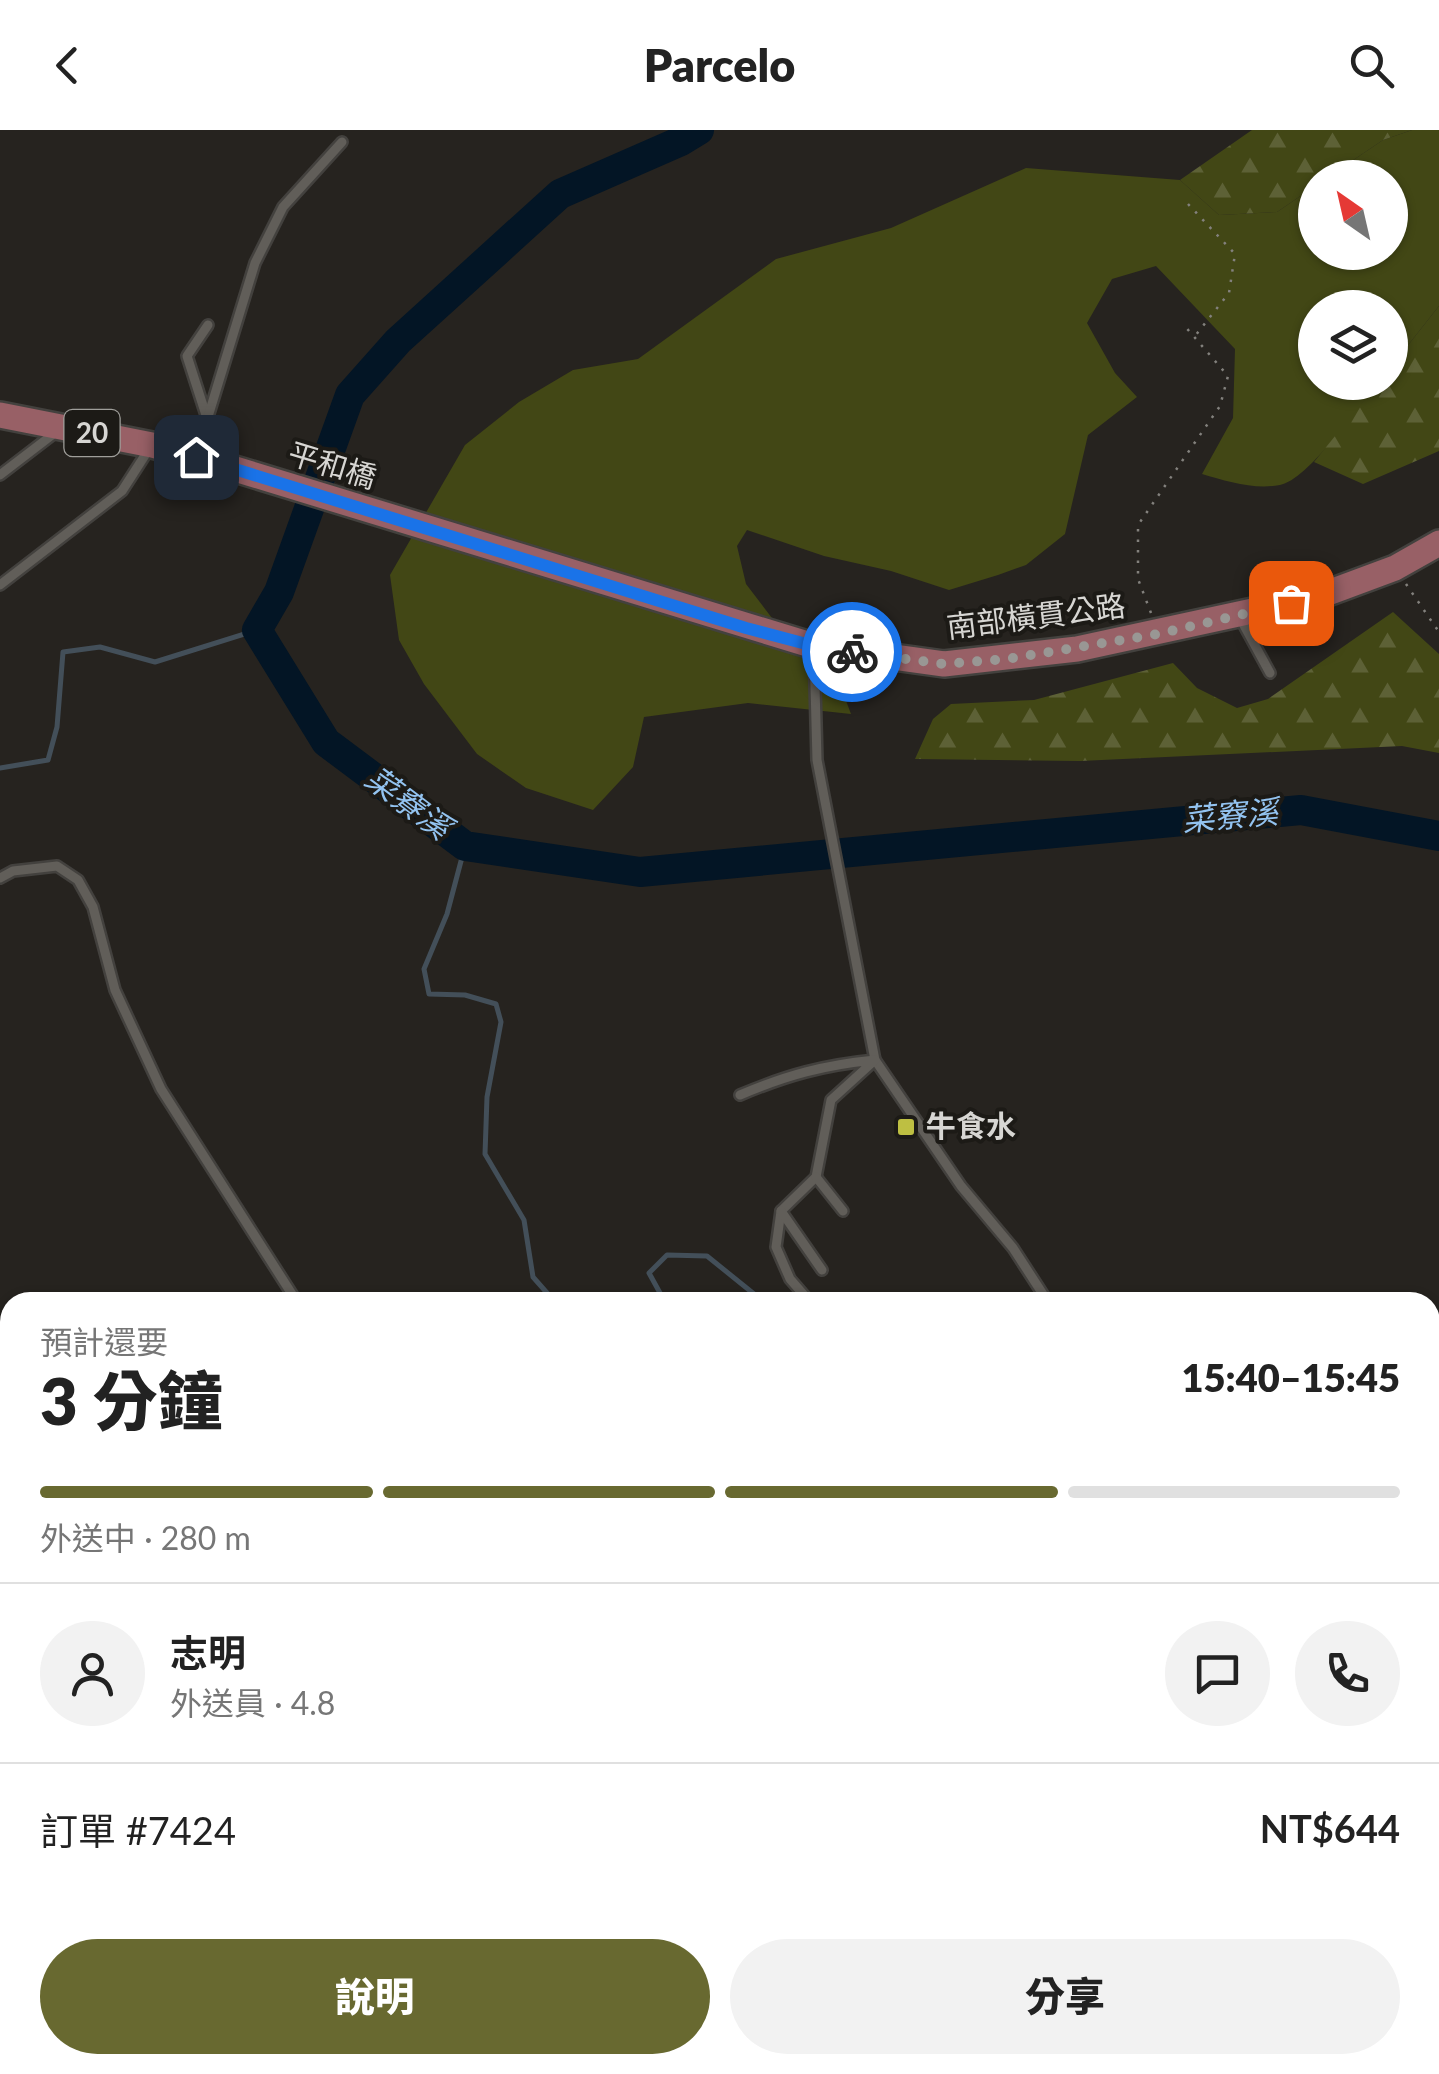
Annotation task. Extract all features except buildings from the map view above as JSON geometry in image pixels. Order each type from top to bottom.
[{"type":"main road","name":"20","points":[[2,419],[62,427],[189,455]]},
{"type":"main road","name":"平和橋","points":[[189,455],[462,540]]},
{"type":"main road","name":"南部橫貫公路","points":[[462,540],[814,646],[944,664],[1077,650],[1317,597],[1396,568],[1439,543]]},
{"type":"lane","points":[[189,455],[207,418],[255,263],[283,207],[342,142]]},
{"type":"lane","points":[[207,418],[187,356],[208,325]]},
{"type":"lane","points":[[0,474],[62,427]]},
{"type":"lane","points":[[0,585],[122,490],[152,445]]},
{"type":"lane","points":[[1238,615],[1270,673]]},
{"type":"lane","points":[[814,646],[812,685],[818,760],[875,1060],[960,1186],[1013,1248],[1042,1292]]},
{"type":"lane","points":[[0,878],[13,872],[57,866],[78,880],[93,907],[114,990],[161,1089],[291,1292]]},
{"type":"lane","points":[[740,1095],[784,1076],[825,1065],[875,1060]]},
{"type":"lane","points":[[801,1292],[790,1279],[776,1247],[781,1211],[816,1177],[830,1100],[875,1060]]},
{"type":"lane","points":[[816,1177],[843,1211]]},
{"type":"lane","points":[[781,1211],[822,1270]]},
{"type":"path","points":[[1188,204],[1234,254],[1229,293],[1194,338]]},
{"type":"path","points":[[1158,634],[1138,579],[1138,524],[1220,406],[1228,376],[1183,324]]},
{"type":"path","points":[[1396,568],[1439,632]]},
{"type":"green space","points":[[1252,130],[1412,130],[1383,140],[1353,160],[1298,160],[1298,198],[1277,212],[1219,215],[1180,180]]},
{"type":"green space","points":[[1412,130],[1439,130],[1439,306],[1408,345],[1408,290],[1298,290],[1298,400],[1365,400],[1318,457],[1291,480],[1260,486],[1202,474],[1233,418],[1235,349],[1156,266],[1112,279],[1087,323],[1115,373],[1137,397],[1088,435],[1065,534],[1026,565],[949,590],[747,530],[737,546],[746,584],[785,635],[839,682],[851,714],[748,703],[644,717],[633,767],[593,810],[526,788],[477,754],[424,684],[399,640],[390,575],[465,445],[519,402],[573,370],[638,359],[776,259],[891,228],[1026,168],[1180,180],[1219,215],[1277,212],[1298,198],[1298,270],[1408,270],[1408,160],[1353,160],[1383,140]]},
{"type":"green space","points":[[1439,306],[1439,451],[1363,484],[1314,462],[1364,400],[1408,400],[1408,345]]},
{"type":"green space","points":[[1393,612],[1439,654],[1439,753],[1402,746],[1080,761],[915,759],[933,719],[951,704],[1034,700],[1173,663],[1197,688],[1237,708],[1268,699]]},
{"type":"waterway","name":"菜竂溪","points":[[699,130],[560,194],[398,341],[350,395],[279,592],[257,630],[326,742],[465,846],[640,872],[1301,810],[1439,836]]},
{"type":"waterway","points":[[0,768],[48,760],[57,727],[63,652],[100,647],[155,662],[257,630]]},
{"type":"waterway","points":[[465,846],[447,914],[424,969],[429,994],[465,995],[496,1004],[501,1022],[487,1097],[485,1154],[524,1220],[533,1277],[546,1292]]},
{"type":"waterway","points":[[659,1292],[649,1273],[667,1255],[707,1256],[752,1292]]},
{"type":"way so far","points":[[852,652],[944,664],[1007,659],[1077,650],[1291,603]]},
{"type":"place","name":"牛食水","points":[[906,1127]]},
{"type":"route","points":[[196,457],[746,628],[852,652]]}]
